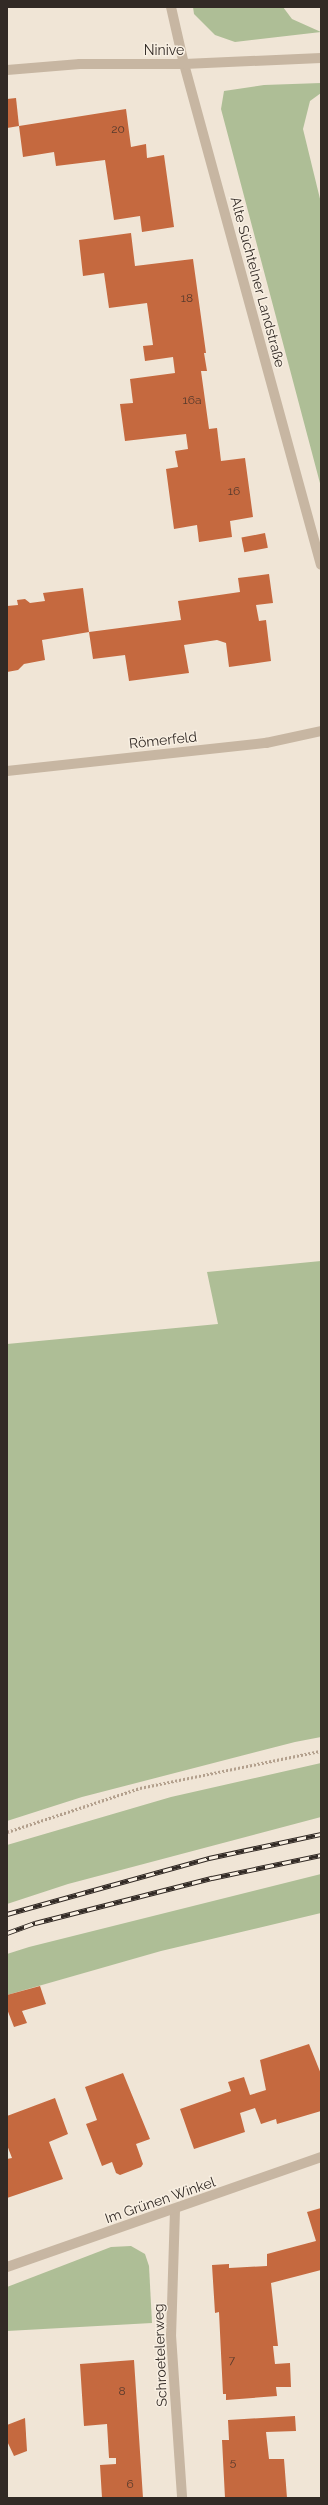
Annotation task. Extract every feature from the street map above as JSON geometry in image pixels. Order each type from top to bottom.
[{"type":"street","name":"Alte Süchtelner Landstraße","points":[[170,7],[184,64],[321,565]]},
{"type":"street","name":"Ninive","points":[[7,70],[80,64],[184,64],[321,58]]},
{"type":"street","name":"Römerfeld","points":[[7,771],[266,743],[321,731]]},
{"type":"street","name":"Im Grünen Winkel","points":[[7,2267],[175,2210],[321,2157]]},
{"type":"street","name":"Schroetelerweg","points":[[175,2210],[171,2335],[182,2498]]},
{"type":"path","points":[[7,1832],[140,1788],[321,1751]]},
{"type":"green space","points":[[193,7],[283,7],[292,19],[321,32],[235,42],[215,35],[194,14]]},
{"type":"green space","points":[[321,83],[321,93],[310,101],[303,129],[321,203],[321,487],[221,109],[224,91],[264,85]]},
{"type":"green space","points":[[321,1261],[321,1737],[295,1742],[82,1797],[7,1821],[7,1344],[218,1324],[207,1272]]},
{"type":"green space","points":[[321,1763],[321,1817],[68,1884],[7,1904],[7,1845],[171,1797]]},
{"type":"green space","points":[[321,1874],[321,1913],[161,1951],[7,1995],[7,1954],[29,1947]]},
{"type":"green space","points":[[131,2246],[145,2254],[149,2266],[152,2323],[7,2331],[7,2287],[111,2247]]},
{"type":"building","points":[[16,98],[19,126],[7,128],[7,99]]},
{"type":"building","points":[[126,109],[131,147],[146,144],[147,158],[164,155],[174,227],[142,232],[140,216],[114,220],[105,160],[56,166],[54,152],[23,157],[19,126]]},
{"type":"building","points":[[131,233],[135,266],[193,259],[206,353],[204,353],[207,371],[201,371],[209,429],[217,428],[221,461],[245,458],[253,517],[230,521],[232,537],[199,542],[197,525],[174,529],[166,469],[178,467],[175,451],[188,449],[186,434],[125,441],[120,404],[133,403],[130,379],[175,373],[173,357],[145,361],[143,346],[153,345],[147,303],[109,308],[104,273],[83,276],[79,240]]},
{"type":"building","points":[[265,533],[268,548],[244,552],[241,538]]},
{"type":"building","points":[[269,574],[273,603],[256,605],[259,621],[266,620],[271,661],[229,667],[226,643],[217,640],[184,645],[189,673],[129,681],[125,655],[93,659],[89,632],[181,620],[178,601],[240,592],[238,578]]},
{"type":"building","points":[[83,588],[89,632],[42,640],[45,660],[24,664],[18,670],[7,672],[7,606],[18,605],[17,600],[25,599],[30,603],[45,601],[43,593]]},
{"type":"building","points":[[40,1986],[46,2004],[22,2011],[27,2023],[14,2027],[7,2009],[7,1995]]},
{"type":"building","points":[[309,2044],[321,2074],[321,2111],[277,2124],[276,2119],[261,2124],[255,2108],[240,2113],[245,2132],[194,2149],[180,2109],[231,2091],[228,2082],[244,2077],[250,2095],[266,2090],[260,2060]]},
{"type":"building","points":[[123,2073],[150,2139],[136,2144],[143,2164],[141,2167],[120,2175],[116,2173],[112,2162],[102,2166],[86,2124],[97,2120],[85,2087]]},
{"type":"building","points":[[55,2098],[68,2134],[49,2142],[63,2179],[7,2198],[7,2159],[12,2158],[7,2145],[7,2116]]},
{"type":"building","points":[[321,2208],[321,2270],[271,2283],[278,2346],[273,2346],[275,2364],[290,2363],[291,2387],[276,2387],[277,2396],[226,2400],[226,2394],[223,2394],[219,2312],[215,2313],[212,2265],[229,2264],[229,2268],[267,2266],[267,2254],[316,2241],[307,2212]]},
{"type":"building","points":[[134,2360],[143,2498],[102,2498],[100,2465],[116,2464],[116,2458],[109,2458],[107,2424],[84,2426],[80,2364]]},
{"type":"building","points":[[295,2416],[296,2431],[266,2432],[269,2459],[284,2459],[287,2498],[225,2498],[222,2440],[229,2440],[228,2420]]},
{"type":"building","points":[[25,2418],[27,2451],[14,2456],[7,2441],[7,2425]]},
{"type":"railway","points":[[7,1914],[209,1858],[321,1834]]},
{"type":"railway","points":[[7,1933],[35,1923],[212,1878],[321,1855]]}]
